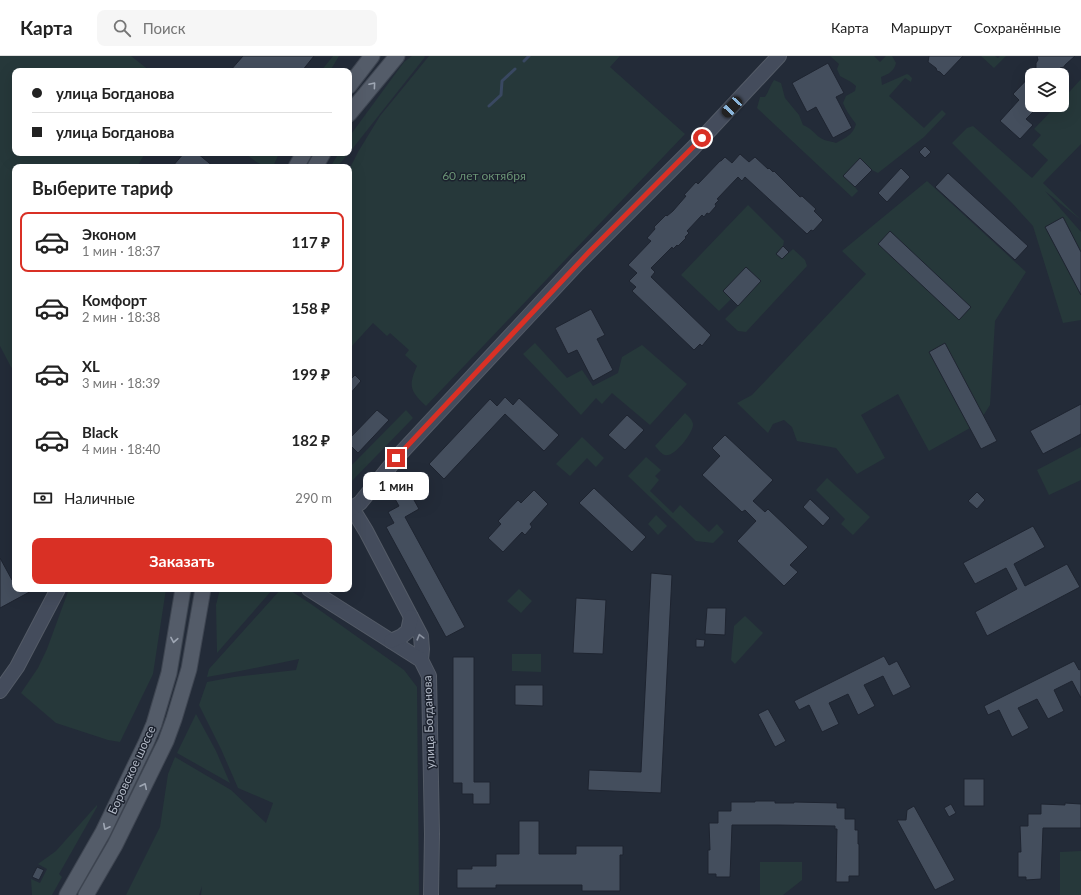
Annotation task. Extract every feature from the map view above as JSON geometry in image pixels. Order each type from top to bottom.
[{"type":"main road","points":[[352,82],[372,56]]},
{"type":"main road","points":[[352,110],[397,56]]},
{"type":"main road","name":"Боровское шоссе","points":[[67,895],[103,832],[154,724],[169,673],[182,592]]},
{"type":"main road","name":"Боровское шоссе","points":[[86,895],[115,845],[166,741],[189,669],[202,592]]},
{"type":"street","points":[[352,508],[360,503],[400,454],[586,255],[693,148],[779,56]]},
{"type":"street","points":[[352,512],[366,531],[421,636],[421,660]]},
{"type":"street","points":[[0,691],[5,674],[17,667],[56,592]]},
{"type":"street","name":"улица Богданова","points":[[314,592],[421,660],[429,676],[432,834],[431,895]]},
{"type":"street","points":[[391,641],[402,636],[408,631],[411,617]]},
{"type":"green space","points":[[0,56],[131,56],[146,68],[12,68],[12,156],[143,156],[139,164],[12,164],[12,368],[0,346]]},
{"type":"green space","points":[[333,56],[339,56],[332,68],[323,68]]},
{"type":"green space","points":[[412,56],[425,57],[352,149],[352,133],[404,62]]},
{"type":"green space","name":"60 лет октября","points":[[429,56],[620,56],[610,67],[685,134],[426,406],[412,388],[412,379],[417,366],[405,355],[409,350],[390,333],[387,336],[373,323],[352,346],[352,164],[380,116]]},
{"type":"green space","points":[[830,56],[874,56],[880,62],[886,56],[892,56],[896,63],[894,69],[881,77],[882,85],[907,74],[912,78],[911,82],[905,78],[889,96],[924,128],[942,110],[946,114],[924,137],[878,173],[872,170],[860,159],[844,176],[858,191],[852,197],[757,108],[760,97],[765,97],[774,80],[781,83],[785,98],[799,115],[803,125],[821,138],[836,143],[848,136],[855,128],[856,124],[843,103],[846,96],[855,91],[856,86],[840,76],[837,69],[839,64]]},
{"type":"green space","points":[[981,56],[995,56],[998,58],[1000,56],[1006,56],[994,68]]},
{"type":"green space","points":[[1081,79],[1081,144],[1043,183],[1081,220],[1045,191],[1081,232],[1081,252],[1063,218],[1045,227],[1081,295],[1081,320],[1063,323],[1033,226],[952,143],[967,128],[973,126],[1032,178],[1048,160],[1032,145],[1041,135],[1034,129],[1050,112],[1069,112],[1069,92]]},
{"type":"green space","points":[[248,156],[278,156],[274,164],[261,164],[254,161]]},
{"type":"green space","points":[[337,156],[346,156],[340,164],[332,164]]},
{"type":"green space","points":[[927,181],[1026,272],[995,321],[990,405],[983,416],[945,344],[929,352],[970,428],[929,451],[898,394],[861,415],[885,458],[857,474],[836,448],[797,441],[792,427],[784,420],[773,424],[768,433],[737,403],[752,395],[866,274],[842,251]]},
{"type":"green space","points":[[748,205],[784,241],[783,246],[776,254],[782,259],[793,249],[805,260],[807,266],[746,332],[738,331],[725,319],[738,306],[731,299],[719,311],[681,275]]},
{"type":"green space","points":[[535,343],[567,378],[582,370],[593,386],[618,373],[622,357],[642,345],[687,384],[650,425],[612,393],[602,404],[596,398],[581,415],[523,354]]},
{"type":"green space","points":[[406,410],[413,418],[352,481],[353,464]]},
{"type":"green space","points":[[685,413],[691,419],[693,424],[687,438],[673,453],[665,455],[661,453],[655,446]]},
{"type":"green space","points":[[582,437],[604,458],[596,467],[587,458],[570,476],[556,464]]},
{"type":"green space","points":[[1081,447],[1081,480],[1049,495],[1037,470]]},
{"type":"green space","points":[[646,457],[661,470],[655,476],[659,480],[650,491],[673,513],[680,505],[709,532],[717,524],[724,532],[713,543],[696,541],[628,476]]},
{"type":"green space","points":[[827,478],[870,517],[853,535],[841,524],[845,519],[816,490]]},
{"type":"green space","points":[[656,515],[667,526],[658,535],[648,524]]},
{"type":"green space","points":[[519,589],[532,601],[521,613],[507,601]]},
{"type":"green space","points":[[68,592],[166,592],[153,674],[120,742],[108,740],[56,723],[21,693],[38,668],[47,649]]},
{"type":"green space","points":[[219,592],[270,592],[217,653],[216,605]]},
{"type":"green space","points":[[278,592],[293,592],[404,670],[417,687],[419,895],[201,895],[202,886],[199,895],[126,895],[160,827],[168,774],[175,757],[231,790],[266,823],[273,803],[238,788],[199,705],[207,682],[234,677],[296,670],[299,659],[207,677],[209,669]]},
{"type":"green space","points":[[745,616],[763,633],[735,664],[731,660],[734,626]]},
{"type":"green space","points":[[512,654],[541,654],[541,672],[512,671]]},
{"type":"green space","points":[[196,714],[216,751],[230,783],[177,753]]},
{"type":"green space","points":[[97,805],[59,874],[62,877],[52,895],[32,895],[31,879],[40,883],[47,869],[38,864],[56,851]]},
{"type":"green space","points":[[1081,851],[1081,895],[1060,895],[1060,852]]},
{"type":"green space","points":[[760,862],[802,862],[802,880],[783,895],[760,895]]},
{"type":"building","points":[[243,56],[314,56],[304,68],[233,68]]},
{"type":"building","points":[[929,56],[963,56],[944,76],[928,62]]},
{"type":"building","points":[[1037,56],[1075,56],[1064,67],[1060,68],[1036,68],[1036,63],[1038,60]]},
{"type":"building","points":[[828,63],[844,93],[836,97],[852,128],[833,138],[816,107],[807,112],[792,83]]},
{"type":"building","points":[[1025,81],[1025,112],[1033,112],[1026,119],[1033,125],[1020,139],[1000,121],[1019,100],[1013,94]]},
{"type":"building","points":[[925,146],[931,152],[925,158],[919,152]]},
{"type":"building","points":[[740,154],[749,162],[755,157],[768,169],[769,168],[773,172],[774,171],[800,197],[802,196],[816,209],[814,211],[823,220],[813,231],[811,230],[807,234],[745,177],[742,181],[738,177],[717,199],[719,200],[715,204],[716,206],[709,214],[707,213],[704,217],[702,215],[687,231],[689,233],[685,237],[686,238],[678,246],[677,245],[673,249],[672,247],[651,268],[655,272],[651,277],[711,335],[702,346],[700,344],[694,350],[632,291],[636,287],[629,281],[637,273],[628,265],[651,241],[647,238],[655,229],[654,227],[666,215],[667,216],[673,211],[686,196],[684,195],[696,182],[698,184],[725,157],[732,163]]},
{"type":"building","points":[[181,156],[201,156],[210,164],[175,164]]},
{"type":"building","points":[[860,158],[872,170],[855,187],[843,176]]},
{"type":"building","points":[[901,168],[910,177],[887,202],[878,193]]},
{"type":"building","points":[[948,173],[1028,246],[1015,260],[935,187]]},
{"type":"building","points":[[1063,217],[1081,252],[1081,295],[1045,227]]},
{"type":"building","points":[[890,231],[971,307],[959,320],[878,244]]},
{"type":"building","points":[[783,246],[789,252],[782,259],[776,254]]},
{"type":"building","points":[[746,267],[761,281],[738,306],[723,291]]},
{"type":"building","points":[[591,309],[605,335],[597,339],[613,370],[593,381],[577,350],[568,354],[555,328]]},
{"type":"building","points":[[945,343],[997,441],[981,449],[929,352]]},
{"type":"building","points":[[355,375],[361,381],[352,392],[352,378]]},
{"type":"building","points":[[505,397],[513,405],[519,398],[559,435],[544,451],[505,414],[444,479],[429,464],[490,399],[497,406]]},
{"type":"building","points":[[1081,404],[1081,434],[1043,454],[1030,431]]},
{"type":"building","points":[[377,410],[389,420],[358,453],[352,447],[352,436]]},
{"type":"building","points":[[627,415],[644,430],[625,450],[608,435]]},
{"type":"building","points":[[725,435],[773,480],[753,501],[765,512],[768,509],[808,547],[790,565],[798,572],[784,586],[737,541],[756,521],[745,510],[742,512],[702,475],[720,456],[712,448]]},
{"type":"building","points":[[594,488],[646,537],[632,552],[579,503]]},
{"type":"building","points":[[534,490],[548,504],[530,524],[532,527],[525,535],[522,532],[503,552],[488,538],[501,524],[498,521],[518,500],[521,503]]},
{"type":"building","points":[[409,491],[419,509],[405,517],[465,627],[446,637],[386,527],[394,523],[388,512],[399,506],[395,499]]},
{"type":"building","points":[[977,492],[985,500],[977,509],[968,501]]},
{"type":"building","points":[[810,499],[830,518],[823,526],[803,507]]},
{"type":"building","points":[[1033,526],[1045,547],[1014,564],[1025,586],[1067,564],[1080,587],[987,636],[975,612],[1017,589],[1006,568],[975,584],[963,563]]},
{"type":"building","points":[[0,558],[12,580],[12,592],[29,592],[0,608]]},
{"type":"building","points":[[651,573],[672,575],[661,793],[588,790],[589,770],[641,772]]},
{"type":"building","points":[[576,598],[606,600],[603,654],[573,653]]},
{"type":"building","points":[[707,608],[726,608],[725,635],[705,634]]},
{"type":"building","points":[[696,639],[705,640],[704,647],[696,647]]},
{"type":"building","points":[[884,656],[889,665],[897,661],[911,687],[893,696],[883,676],[864,685],[875,706],[858,715],[848,694],[829,703],[839,724],[822,732],[809,705],[799,710],[794,701]]},
{"type":"building","points":[[453,657],[474,657],[474,782],[490,782],[490,804],[473,804],[473,794],[462,794],[462,783],[453,783]]},
{"type":"building","points":[[1074,661],[1079,670],[1081,669],[1081,698],[1072,681],[1054,690],[1064,711],[1048,719],[1037,699],[1018,708],[1029,728],[1012,737],[999,710],[988,715],[984,706]]},
{"type":"building","points":[[515,685],[543,685],[543,706],[515,705]]},
{"type":"building","points":[[768,709],[786,741],[775,747],[758,714]]},
{"type":"building","points":[[964,779],[984,779],[984,806],[964,806]]},
{"type":"building","points":[[775,801],[775,803],[837,803],[837,808],[845,808],[845,819],[855,819],[855,830],[858,830],[859,876],[849,876],[849,882],[836,882],[837,829],[835,829],[835,826],[778,825],[732,825],[730,877],[716,877],[716,874],[708,874],[708,850],[710,850],[709,823],[718,823],[718,811],[731,811],[731,802]]},
{"type":"building","points":[[1065,803],[1081,804],[1081,828],[1043,828],[1041,879],[1026,880],[1026,877],[1018,877],[1018,852],[1021,852],[1020,826],[1028,826],[1028,814],[1041,814],[1041,804],[1065,805]]},
{"type":"building","points":[[951,804],[956,813],[949,817],[944,808]]},
{"type":"building","points":[[914,806],[955,880],[935,890],[897,820],[906,820],[907,810]]},
{"type":"building","points":[[519,821],[539,821],[539,854],[576,854],[576,846],[623,846],[623,855],[620,855],[620,891],[582,891],[582,885],[496,885],[496,888],[457,888],[457,869],[472,869],[472,866],[496,866],[496,854],[519,854]]},
{"type":"building","points":[[37,867],[44,870],[39,880],[32,877]]},
{"type":"waterway","points":[[524,61],[529,56]]},
{"type":"waterway","points":[[489,106],[501,95],[502,81],[515,69]]},
{"type":"route","points":[[396,458],[590,251],[685,157],[702,138]]}]
